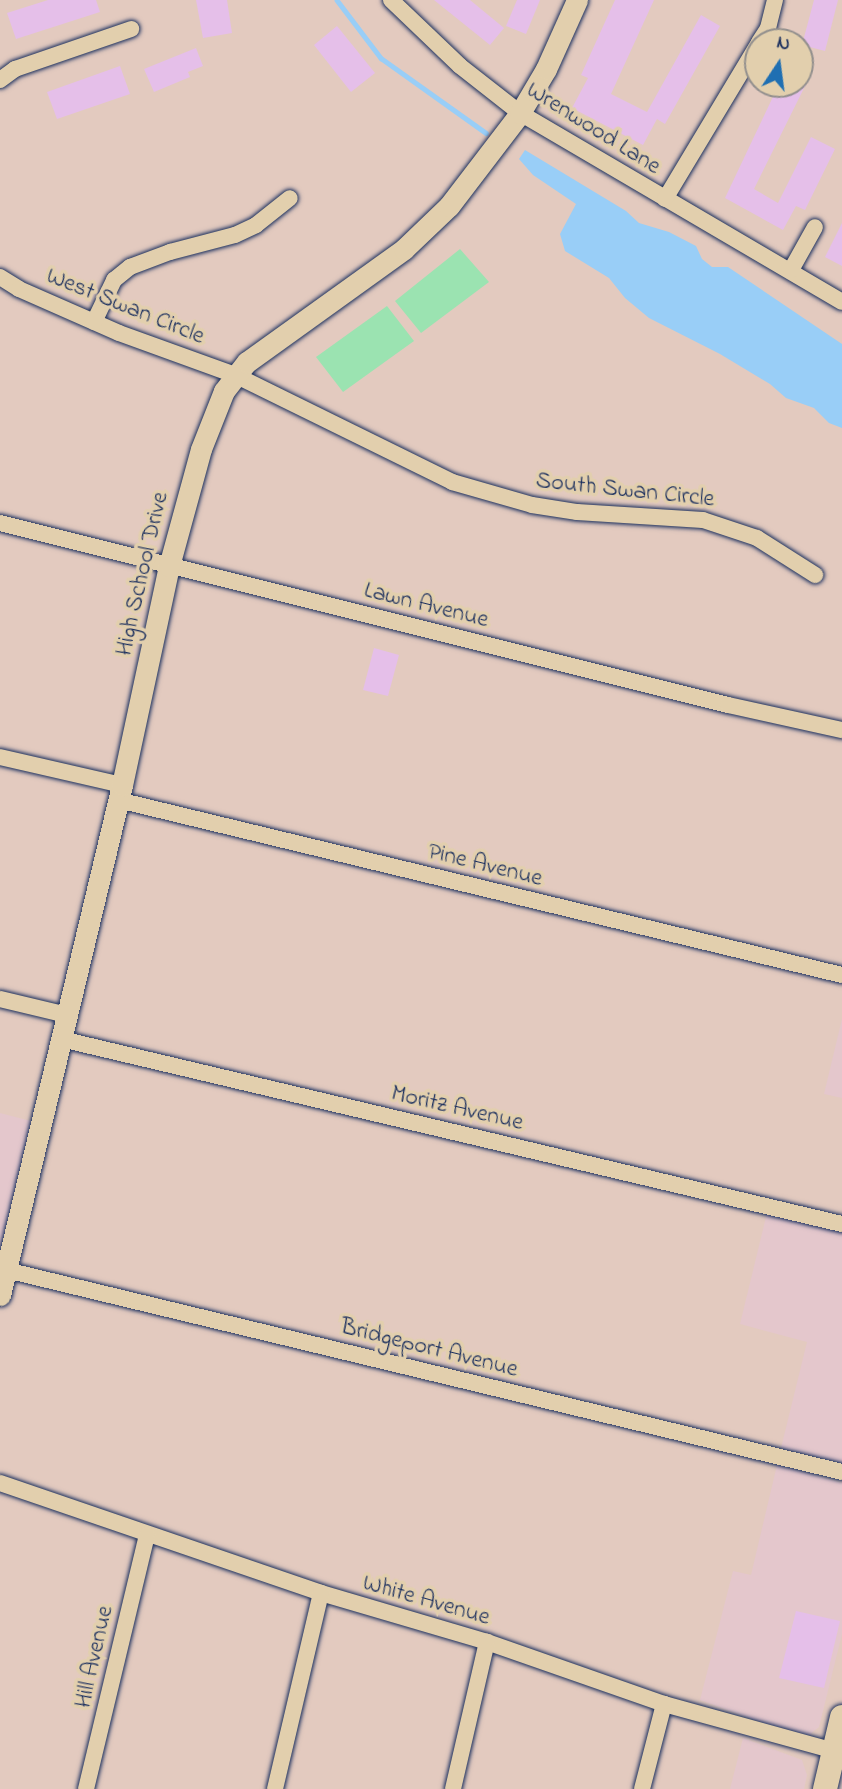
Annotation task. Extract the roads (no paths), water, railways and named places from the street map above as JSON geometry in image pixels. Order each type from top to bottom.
[{"type":"main road","points":[[825,1789],[838,1752],[842,1717]]},
{"type":"street","name":"Wrenwood Lane","points":[[391,0],[460,66],[520,113],[842,302]]},
{"type":"street","name":"High School Drive","points":[[0,1295],[120,793],[169,566],[201,449],[224,391],[247,362],[404,249],[428,228],[474,178],[520,113],[546,69],[577,0]]},
{"type":"street","points":[[768,28],[775,0]]},
{"type":"street","points":[[0,80],[15,69],[131,29]]},
{"type":"street","points":[[665,200],[744,68]]},
{"type":"street","points":[[94,322],[114,280],[130,267],[170,252],[235,235],[256,225],[290,198]]},
{"type":"street","points":[[791,270],[815,227]]},
{"type":"street","name":"West Swan Circle","points":[[0,277],[19,289],[94,322],[235,375]]},
{"type":"street","name":"South Swan Circle","points":[[235,375],[452,482],[532,505],[577,512],[703,520],[757,538],[814,575]]},
{"type":"street","name":"Lawn Avenue","points":[[0,523],[842,730]]},
{"type":"street","name":"Pine Avenue","points":[[0,757],[120,793],[842,975]]},
{"type":"street","points":[[0,999],[67,1015]]},
{"type":"street","name":"Moritz Avenue","points":[[61,1039],[842,1224]]},
{"type":"street","name":"Bridgeport Avenue","points":[[6,1270],[842,1472]]},
{"type":"street","name":"White Avenue","points":[[0,1483],[321,1593],[487,1642],[663,1704],[838,1752]]},
{"type":"street","name":"Hill Avenue","points":[[86,1789],[147,1535]]},
{"type":"street","points":[[275,1789],[321,1593]]},
{"type":"street","points":[[453,1789],[487,1642]]},
{"type":"street","points":[[642,1789],[663,1704]]},
{"type":"water","points":[[525,150],[626,211],[639,223],[669,232],[696,246],[702,259],[712,267],[728,267],[842,344],[842,428],[829,423],[814,408],[786,398],[770,384],[720,354],[649,318],[625,298],[609,278],[565,251],[560,234],[576,204],[533,175],[519,159]]},
{"type":"waterway","points":[[337,0],[381,58],[486,133]]}]
